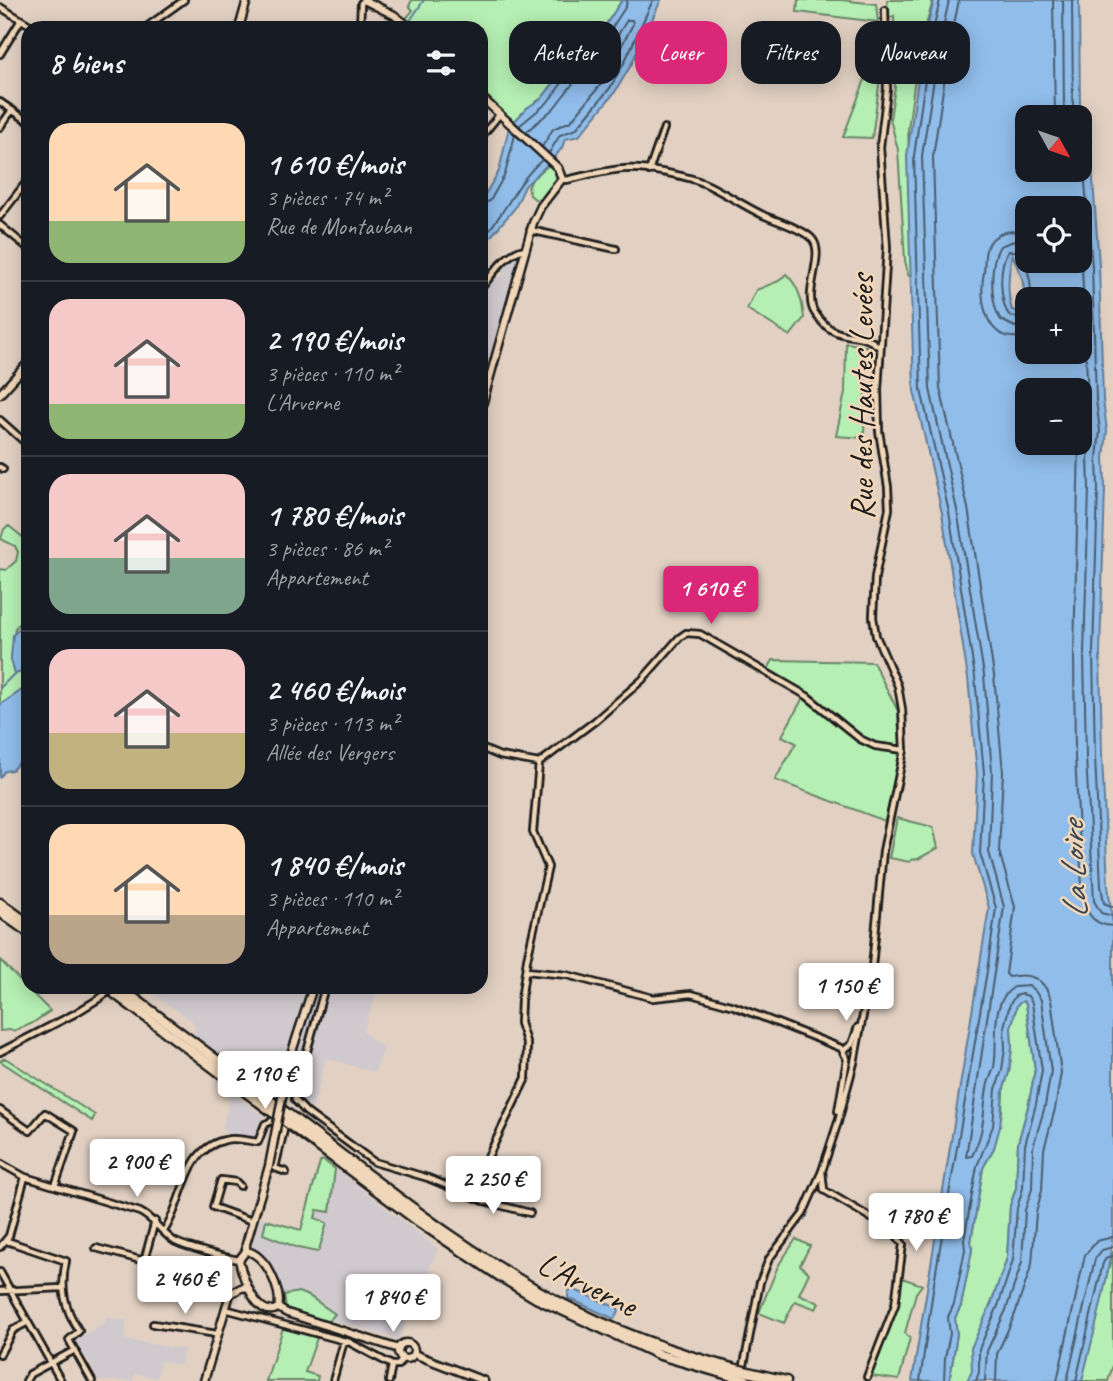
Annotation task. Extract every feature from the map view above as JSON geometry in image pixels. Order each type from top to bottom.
[{"type":"highway","points":[[0,903],[21,918]]},
{"type":"highway","points":[[0,912],[21,927]]},
{"type":"highway","name":"L'Arverne","points":[[115,994],[419,1222],[501,1277],[546,1303],[660,1355],[744,1377],[786,1381]]},
{"type":"highway","name":"L'Arverne","points":[[126,994],[423,1216],[505,1271],[559,1302],[611,1326],[744,1377]]},
{"type":"main road","points":[[241,21],[247,0]]},
{"type":"main road","points":[[364,0],[402,21]]},
{"type":"main road","points":[[488,104],[558,168],[562,179],[540,207],[530,230],[488,384]]},
{"type":"main road","points":[[0,394],[21,370]]},
{"type":"main road","points":[[311,994],[289,1061],[268,1166],[246,1251],[240,1260],[245,1285],[267,1311],[278,1308],[399,1349],[403,1358],[409,1359],[414,1354]]},
{"type":"main road","points":[[246,1251],[256,1254],[269,1273],[280,1301],[278,1308]]},
{"type":"main road","points":[[204,1381],[230,1294],[245,1285]]},
{"type":"main road","points":[[399,1349],[402,1344],[410,1344],[414,1354]]},
{"type":"main road","points":[[414,1354],[484,1381]]},
{"type":"street","points":[[155,21],[184,0]]},
{"type":"street","points":[[360,21],[361,3],[364,0]]},
{"type":"street","points":[[0,7],[21,20],[0,54]]},
{"type":"street","name":"Rue des Hautes Levées","points":[[744,1377],[760,1282],[769,1259],[800,1219],[813,1191],[838,1122],[854,1062],[872,967],[883,851],[904,750],[898,685],[876,636],[873,617],[875,577],[889,509],[879,431],[879,348],[887,248],[880,147],[887,89],[885,10]]},
{"type":"street","points":[[0,102],[21,116]]},
{"type":"street","points":[[0,127],[12,110]]},
{"type":"street","points":[[488,130],[501,117]]},
{"type":"street","points":[[649,171],[664,128]]},
{"type":"street","points":[[562,179],[627,168],[708,185],[812,239],[815,244],[815,271],[810,300],[815,314],[838,335],[868,340],[879,348]]},
{"type":"street","points":[[0,216],[21,189]]},
{"type":"street","points":[[0,225],[21,242]]},
{"type":"street","points":[[530,230],[616,249]]},
{"type":"street","points":[[488,280],[508,258],[525,249]]},
{"type":"street","points":[[0,420],[21,439]]},
{"type":"street","points":[[465,1194],[485,1163],[526,1078],[527,1045],[520,1012],[548,867],[533,832],[539,763],[595,721],[636,685],[679,638],[690,633],[708,639],[807,696],[860,739],[875,746],[904,750]]},
{"type":"street","points":[[488,751],[539,763]]},
{"type":"street","points":[[526,971],[567,975],[653,999],[691,994],[734,1006],[844,1050],[847,1059],[838,1122]]},
{"type":"street","points":[[0,1052],[75,1014],[106,994]]},
{"type":"street","points":[[323,994],[295,1100],[306,1112],[374,1162],[428,1178],[465,1194],[530,1213]]},
{"type":"street","points":[[844,1050],[852,1044],[862,1021]]},
{"type":"street","points":[[0,1110],[30,1131],[45,1113],[74,1131],[55,1186]]},
{"type":"street","points":[[163,1230],[197,1156],[209,1145],[231,1139],[258,1142],[265,1124],[272,1121],[284,1132],[275,1168],[286,1172]]},
{"type":"street","points":[[0,1163],[24,1177],[140,1212],[180,1243],[240,1260]]},
{"type":"street","points":[[821,1171],[824,1190]]},
{"type":"street","points":[[0,1247],[7,1241],[24,1177]]},
{"type":"street","points":[[240,1186],[236,1182],[221,1180],[213,1207],[252,1221]]},
{"type":"street","points":[[813,1191],[824,1190],[893,1231],[903,1244],[895,1305],[867,1377]]},
{"type":"street","points":[[144,1261],[151,1228],[155,1222]]},
{"type":"street","points":[[144,1261],[152,1232],[163,1230]]},
{"type":"street","points":[[7,1241],[66,1261],[62,1288],[67,1310],[79,1331],[69,1340],[92,1381]]},
{"type":"street","points":[[96,1248],[193,1274]]},
{"type":"street","points":[[0,1272],[61,1381]]},
{"type":"street","points":[[0,1291],[62,1288]]},
{"type":"street","points":[[225,1309],[344,1340],[392,1364],[398,1365],[403,1358]]},
{"type":"street","points":[[267,1311],[269,1320]]},
{"type":"street","points":[[0,1354],[11,1332],[28,1322]]},
{"type":"street","points":[[153,1324],[217,1334]]},
{"type":"street","points":[[333,1381],[344,1340]]},
{"type":"street","points":[[26,1381],[30,1374],[75,1350]]},
{"type":"street","points":[[389,1381],[392,1364]]},
{"type":"shaded area","points":[[515,255],[518,258],[488,361],[488,282],[492,277],[501,278],[505,266],[503,264]]},
{"type":"shaded area","points":[[152,994],[376,994],[363,1032],[384,1048],[375,1073],[326,1058],[313,1109],[241,1069],[194,1035],[195,1025]]},
{"type":"shaded area","points":[[231,1091],[264,1117],[258,1139],[230,1136],[222,1129]]},
{"type":"shaded area","points":[[321,1157],[438,1249],[398,1340],[285,1306],[274,1272],[263,1256],[251,1246],[261,1217],[300,1229]]},
{"type":"shaded area","points":[[106,1317],[126,1320],[126,1340],[184,1349],[181,1365],[160,1361],[157,1378],[135,1374],[132,1381],[98,1381],[74,1340],[104,1324]]},
{"type":"green space","points":[[412,0],[622,0],[608,21],[509,21],[509,84],[553,84],[542,98],[527,108],[514,122],[488,98],[488,21],[406,21],[413,10],[409,6]]},
{"type":"green space","points":[[798,0],[841,0],[876,4],[878,21],[870,21],[797,12]]},
{"type":"green space","points":[[887,0],[933,0],[927,21],[894,21],[894,16],[889,18]]},
{"type":"green space","points":[[863,84],[879,84],[872,138],[843,137]]},
{"type":"green space","points":[[895,84],[914,84],[908,130],[914,279],[908,275],[905,260],[898,150],[890,119]]},
{"type":"green space","points":[[550,164],[556,169],[557,181],[544,198],[536,200],[530,195],[528,188],[532,179]]},
{"type":"green space","points":[[786,274],[799,294],[804,318],[790,336],[747,309],[756,290],[779,281]]},
{"type":"green space","points":[[846,343],[866,346],[864,438],[836,436],[845,392]]},
{"type":"green space","points":[[9,526],[21,536],[21,622],[15,628],[11,659],[15,674],[21,672],[21,691],[0,705],[0,569],[6,570],[16,561],[18,552],[15,546],[1,539],[4,529]]},
{"type":"green space","points":[[773,660],[873,662],[901,717],[901,756],[885,821],[775,780],[796,743],[782,736],[805,694],[767,671]]},
{"type":"green space","points":[[897,818],[933,827],[938,848],[910,862],[889,858]]},
{"type":"green space","points":[[0,960],[21,981],[21,994],[33,994],[50,1011],[31,1024],[13,1031],[0,1031]]},
{"type":"green space","points":[[1020,1001],[1026,1004],[1035,1069],[1018,1143],[1016,1188],[1010,1206],[1007,1258],[972,1348],[972,1371],[967,1381],[953,1381],[950,1378],[957,1334],[955,1318],[961,1306],[972,1250],[983,1168],[994,1148],[1002,1112],[1003,1091],[1012,1048],[1011,1028]]},
{"type":"green space","points":[[5,1058],[95,1115],[92,1121],[0,1061]]},
{"type":"green space","points":[[323,1160],[335,1169],[330,1212],[317,1210],[315,1218],[327,1223],[319,1250],[317,1252],[298,1248],[263,1234],[266,1220],[301,1230],[320,1162]]},
{"type":"green space","points":[[796,1239],[810,1246],[800,1265],[809,1273],[799,1294],[819,1303],[816,1309],[795,1301],[784,1323],[759,1313],[778,1266]]},
{"type":"green space","points":[[1113,1251],[1113,1365],[1108,1381],[1080,1381]]},
{"type":"green space","points":[[902,1278],[922,1285],[916,1293],[905,1333],[910,1338],[899,1380],[871,1376],[898,1302]]},
{"type":"green space","points":[[298,1292],[309,1296],[335,1314],[328,1322],[286,1308],[284,1295]]},
{"type":"green space","points":[[283,1328],[317,1338],[305,1372],[318,1376],[317,1381],[266,1381]]},
{"type":"water","points":[[622,0],[661,0],[651,21],[635,21],[635,56],[621,82],[621,21],[608,21]]},
{"type":"water","name":"La Loire","points":[[934,0],[1079,0],[1080,105],[1015,105],[1015,182],[1092,182],[1092,165],[1099,266],[1103,400],[1107,431],[1104,458],[1100,653],[1108,885],[1113,926],[1113,1233],[1104,1289],[1082,1381],[967,1381],[972,1371],[971,1348],[991,1304],[1007,1258],[1010,1206],[1016,1188],[1018,1143],[1035,1069],[1026,1004],[1023,1001],[1017,1005],[1011,1028],[1012,1048],[1003,1091],[1000,1127],[994,1148],[983,1168],[972,1250],[961,1306],[955,1318],[957,1334],[950,1378],[953,1381],[912,1381],[989,908],[973,854],[977,773],[968,678],[942,513],[914,391],[907,156],[917,84],[970,84],[970,21],[929,21]],"holes":[[[1015,196],[1092,196],[1092,273],[1020,273],[1024,287],[1092,287],[1092,364],[1015,364],[1015,311],[1012,310],[1009,296],[1012,254],[1015,261]]]},
{"type":"water","points":[[553,84],[620,84],[579,136],[565,139],[553,159],[525,186],[515,208],[488,240],[488,189],[499,171],[509,127],[527,108],[542,98]]},
{"type":"water","points":[[21,626],[21,672],[15,674],[11,659],[13,635]]},
{"type":"water","points":[[21,691],[21,760],[0,777],[0,705]]},
{"type":"water","points":[[572,1289],[618,1308],[619,1311],[614,1319],[568,1298],[568,1292]]},
{"type":"waterway","points":[[410,21],[424,0]]},
{"type":"waterway","points":[[0,688],[15,673]]}]
